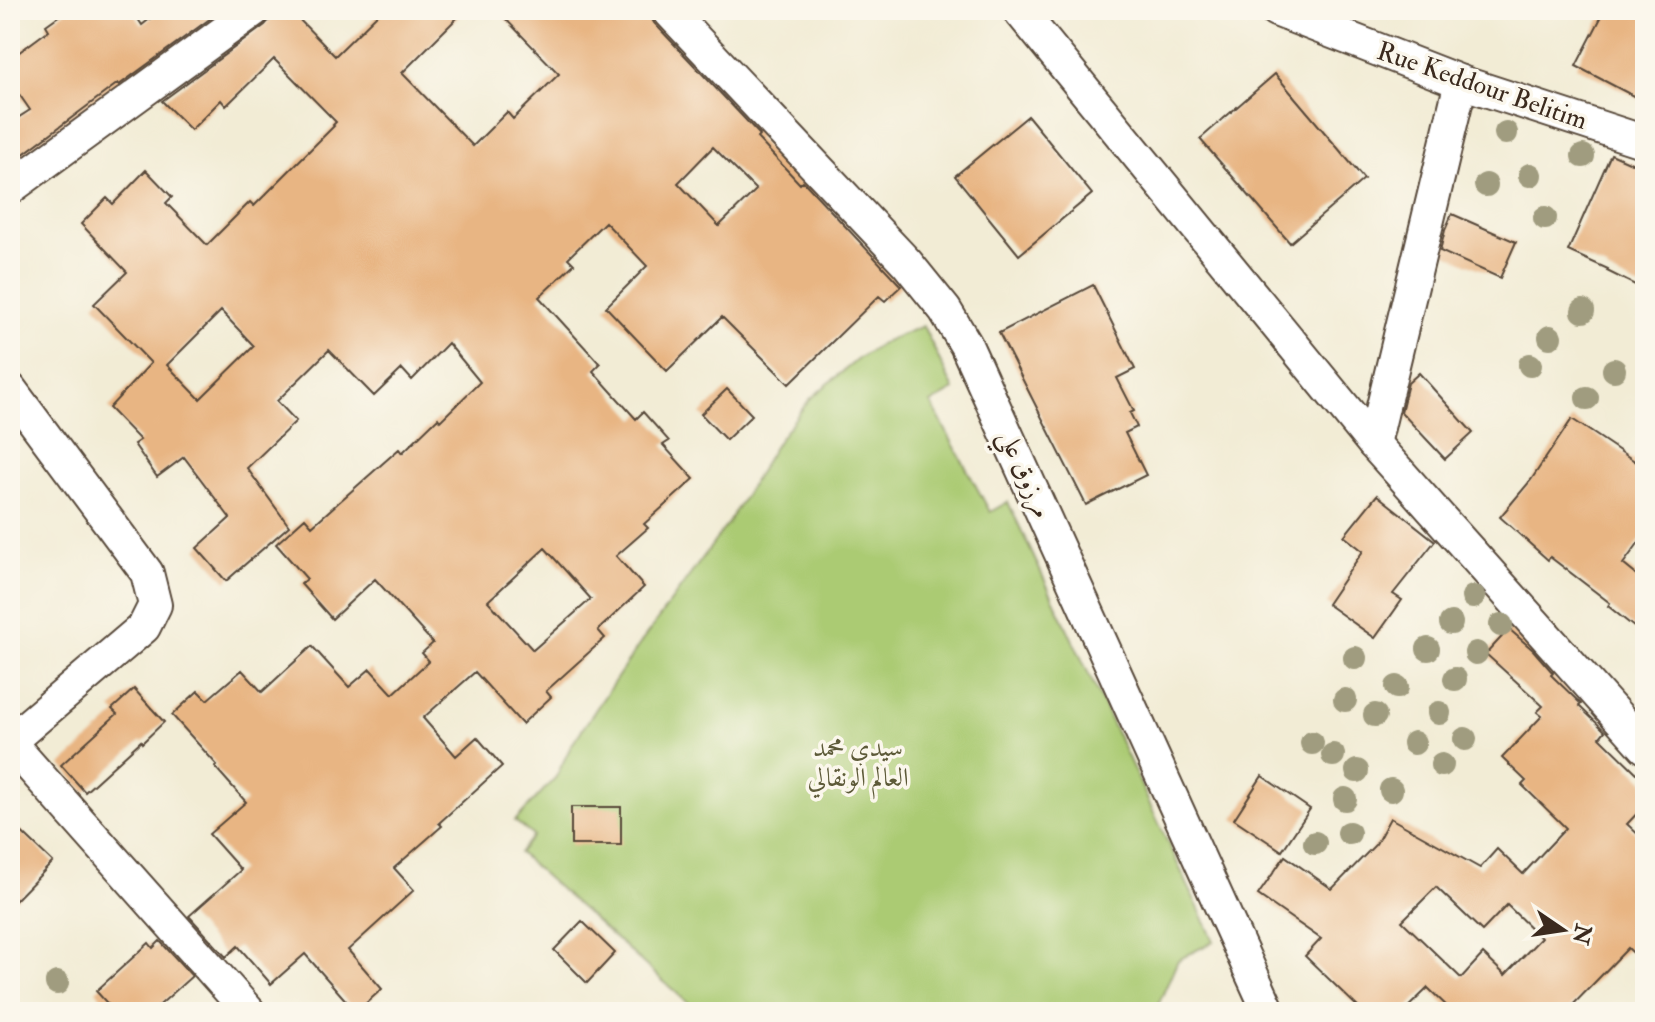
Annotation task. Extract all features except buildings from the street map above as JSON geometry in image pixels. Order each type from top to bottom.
[{"type":"street","points":[[10,188],[254,10]]},
{"type":"street","name":"مرزوق علي","points":[[668,10],[907,263],[945,310],[966,345],[1269,1012]]},
{"type":"street","points":[[1019,10],[1374,444],[1645,747]]},
{"type":"street","name":"Rue Keddour Belitim","points":[[1276,10],[1461,82],[1645,142]]},
{"type":"street","points":[[1374,444],[1461,82]]},
{"type":"street","points":[[10,389],[147,573],[155,605],[144,627],[10,742],[249,1012]]},
{"type":"green space","name":"سيدي محمد العالم الونقالي","points":[[923,326],[954,390],[931,403],[990,512],[1008,502],[1214,941],[1178,960],[1155,1012],[698,1012],[519,853],[533,836],[515,821],[556,777],[571,746],[637,648],[728,523],[777,442],[810,399],[859,358],[888,340]]}]
